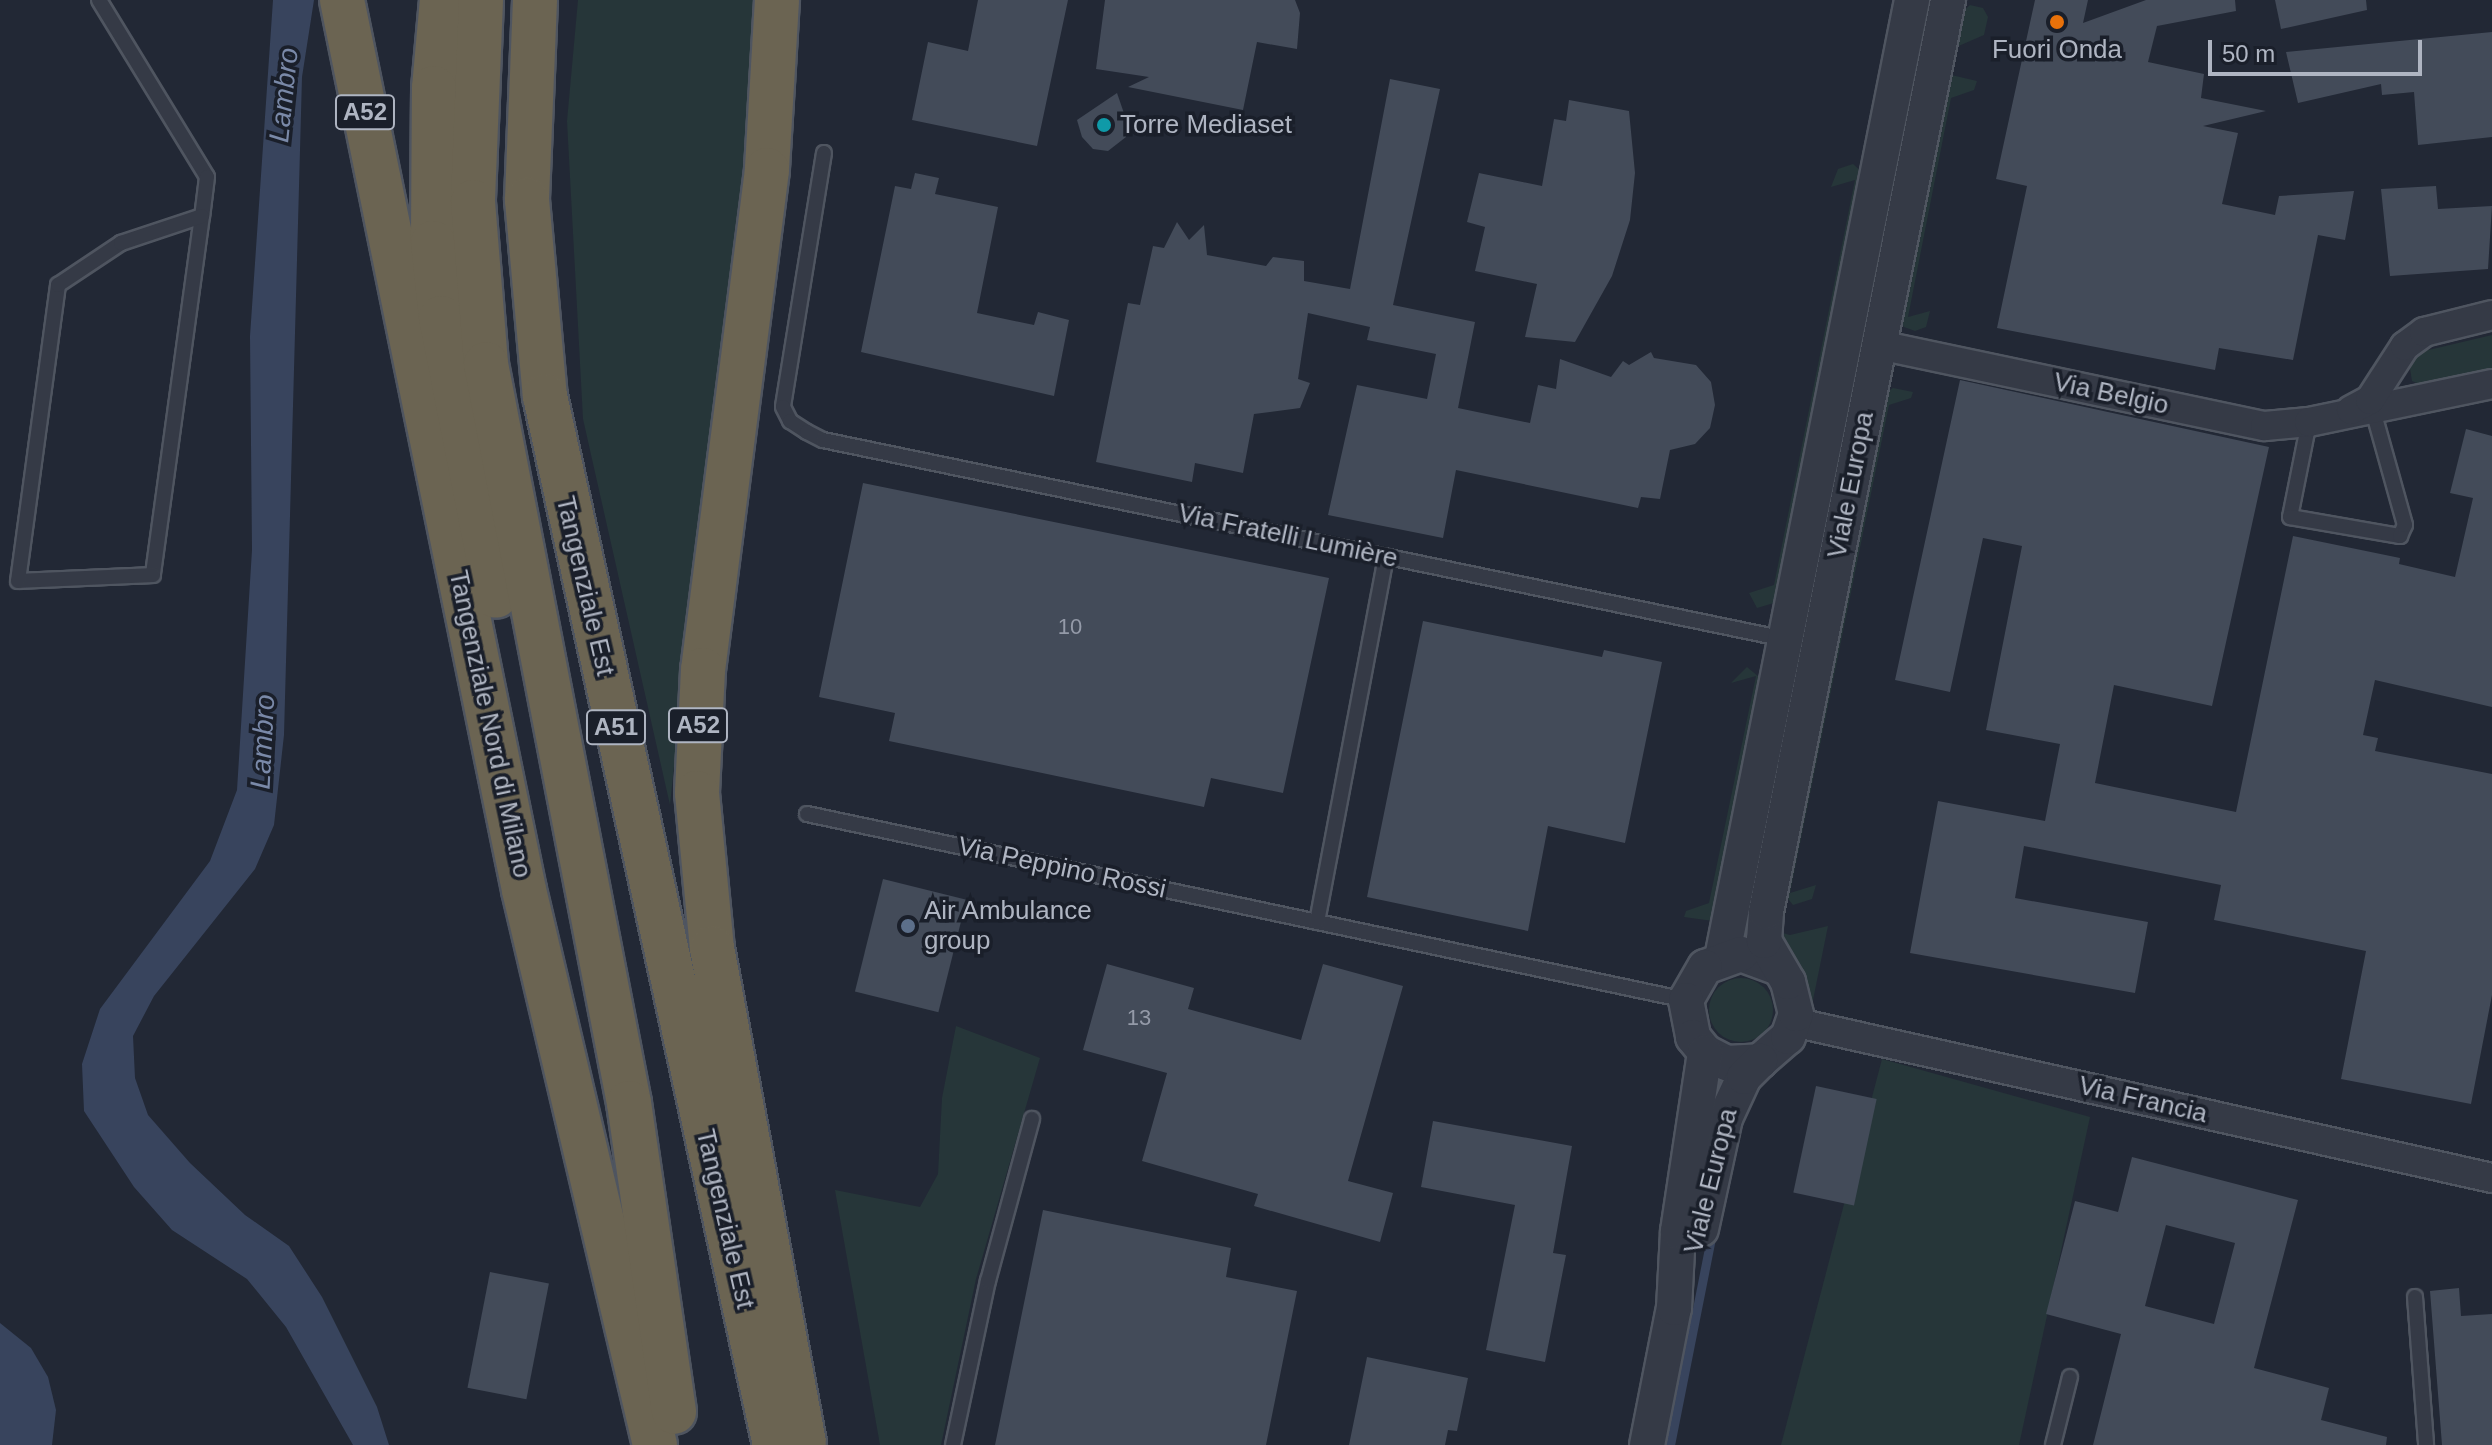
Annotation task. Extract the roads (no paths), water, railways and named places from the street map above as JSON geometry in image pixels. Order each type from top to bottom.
[{"type":"highway","name":"Tangenziale Nord di Milano","points":[[342,0],[524,890],[658,1445]]},
{"type":"highway","points":[[442,0],[432,151],[441,318],[658,1445]]},
{"type":"highway","name":"Tangenziale Est","points":[[481,0],[472,188],[486,364],[629,1103],[679,1445]]},
{"type":"highway","name":"Tangenziale Est","points":[[535,0],[527,200],[545,396],[775,1445]]},
{"type":"highway","name":"A52","points":[[777,0],[767,170],[703,670],[697,793],[712,948],[804,1445]]},
{"type":"street","name":"Viale Europa","points":[[1722,958],[1912,0]]},
{"type":"street","name":"Viale Europa","points":[[1674,1308],[1700,1236],[1725,1118],[1744,1077],[1760,1061],[1776,1052],[1793,1022],[1794,995],[1764,941],[1766,912],[1948,0]]},
{"type":"street","name":"Via Belgio","points":[[2371,404],[2405,346],[2424,332],[2492,315]]},
{"type":"street","name":"Via Belgio","points":[[1879,345],[2296,424],[2344,414],[2371,404],[2492,384]]},
{"type":"street","points":[[1760,1061],[1727,1063],[1705,1052],[1686,1019],[1686,1000],[1705,967],[1722,958],[1749,955],[1776,967]]},
{"type":"street","name":"Via Francia","points":[[1793,1022],[2492,1178]]},
{"type":"street","name":"Viale Europa","points":[[1647,1445],[1674,1308],[1678,1231],[1705,1052]]},
{"type":"lane","points":[[99,0],[207,177],[202,216],[153,575],[18,581],[58,285],[121,243],[202,216]]},
{"type":"lane","name":"Via Fratelli Lumière","points":[[824,153],[783,407],[795,424],[823,440],[1785,639]]},
{"type":"lane","points":[[2296,424],[2290,517],[2400,536],[2405,525],[2371,404]]},
{"type":"lane","points":[[1317,922],[1386,556]]},
{"type":"lane","name":"Via Peppino Rossi","points":[[807,814],[1686,1000]]},
{"type":"lane","points":[[953,1445],[988,1281],[1032,1119]]},
{"type":"lane","points":[[2415,1297],[2426,1445]]},
{"type":"lane","points":[[2053,1445],[2070,1377]]},
{"type":"water","name":"Lambro","points":[[273,0],[314,0],[302,77],[284,735],[274,825],[255,869],[154,996],[133,1036],[135,1078],[148,1115],[190,1163],[245,1215],[289,1246],[322,1297],[377,1407],[389,1445],[353,1445],[286,1327],[247,1279],[172,1230],[134,1187],[84,1111],[82,1064],[100,1009],[210,861],[237,790],[252,550],[250,336]]},
{"type":"water","points":[[0,1323],[31,1348],[48,1377],[56,1410],[52,1445],[0,1445]]},
{"type":"waterway","points":[[1670,1445],[1712,1233]]},
{"type":"place","name":"Fuori Onda","points":[[2057,22]]},
{"type":"place","name":"Torre Mediaset","points":[[1104,125]]},
{"type":"place","name":"Air Ambulance group","points":[[908,926]]}]
